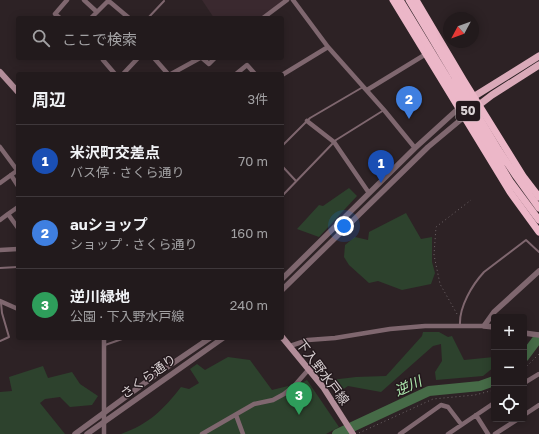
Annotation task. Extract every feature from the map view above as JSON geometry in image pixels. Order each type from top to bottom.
[{"type":"highway","points":[[393,0],[510,192],[539,232]]},
{"type":"highway","name":"50","points":[[400,0],[510,181],[539,220]]},
{"type":"highway","name":"50","points":[[409,0],[498,149],[539,208]]},
{"type":"highway","points":[[416,0],[523,176],[539,197]]},
{"type":"main road","name":"50","points":[[459,108],[474,96],[539,56]]},
{"type":"main road","name":"50","points":[[464,117],[492,95],[539,65]]},
{"type":"main road","points":[[0,72],[16,90]]},
{"type":"main road","name":"下入野水戸線","points":[[284,339],[323,387],[356,434]]},
{"type":"street","points":[[58,16],[55,14],[67,0]]},
{"type":"street","points":[[84,0],[97,12]]},
{"type":"street","points":[[266,16],[287,0]]},
{"type":"street","points":[[293,0],[328,47],[366,88],[416,148]]},
{"type":"street","points":[[93,16],[107,2],[111,1],[126,16]]},
{"type":"street","points":[[284,74],[328,47]]},
{"type":"street","points":[[366,88],[426,54]]},
{"type":"street","points":[[103,60],[113,72]]},
{"type":"street","points":[[125,72],[136,60]]},
{"type":"street","points":[[157,60],[166,72]]},
{"type":"street","points":[[176,72],[197,60]]},
{"type":"street","points":[[204,60],[209,64],[213,60]]},
{"type":"street","points":[[238,72],[247,65],[253,72]]},
{"type":"street","points":[[284,276],[459,108]]},
{"type":"street","points":[[284,288],[428,147],[464,117]]},
{"type":"street","points":[[307,121],[334,142],[369,194]]},
{"type":"street","points":[[0,147],[16,167]]},
{"type":"street","points":[[0,183],[16,171]]},
{"type":"street","points":[[11,174],[16,183]]},
{"type":"street","points":[[0,220],[16,208]]},
{"type":"street","points":[[8,214],[16,225]]},
{"type":"street","points":[[0,250],[16,249]]},
{"type":"street","points":[[484,326],[494,312],[539,271]]},
{"type":"street","points":[[1,301],[16,308]]},
{"type":"street","points":[[290,346],[308,340],[335,338],[390,329],[425,326],[484,326],[491,327]]},
{"type":"street","points":[[527,333],[539,335]]},
{"type":"street","points":[[104,340],[104,434]]},
{"type":"street","name":"さくら通り","points":[[75,434],[207,340]]},
{"type":"street","name":"さくら通り","points":[[87,434],[220,340]]},
{"type":"street","points":[[202,434],[254,404],[272,400],[284,394],[295,385],[309,369]]},
{"type":"street","points":[[527,382],[539,374]]},
{"type":"street","points":[[400,434],[441,405],[448,407],[461,424]]},
{"type":"street","points":[[448,434],[491,405]]},
{"type":"street","points":[[527,413],[539,405]]},
{"type":"street","points":[[236,415],[244,434]]},
{"type":"street","points":[[476,415],[488,434]]},
{"type":"street","points":[[495,434],[513,422]]},
{"type":"lane","points":[[150,16],[164,1]]},
{"type":"lane","points":[[284,144],[310,118],[366,88]]},
{"type":"lane","points":[[284,194],[334,142],[384,110]]},
{"type":"lane","points":[[284,168],[296,181]]},
{"type":"lane","points":[[460,326],[459,318],[466,300],[478,279],[484,272],[526,240],[539,252]]},
{"type":"lane","points":[[0,268],[16,268]]},
{"type":"lane","points":[[0,341],[9,337],[2,313],[1,301]]},
{"type":"lane","points":[[104,346],[120,340]]},
{"type":"path","points":[[459,318],[440,284],[434,255],[436,227],[471,200]]},
{"type":"path","points":[[527,366],[539,354]]},
{"type":"path","points":[[356,434],[433,399],[491,391]]},
{"type":"shaded area","points":[[202,0],[284,0],[263,16],[213,16]]},
{"type":"green space","points":[[349,188],[357,196],[319,237],[297,229],[319,205],[323,206]]},
{"type":"green space","points":[[406,213],[421,239],[432,237],[432,262],[435,273],[431,284],[402,290],[378,281],[369,283],[349,265],[344,257],[345,245],[355,237],[368,240],[369,232]]},
{"type":"green space","points":[[423,332],[439,332],[448,337],[452,336],[464,360],[491,357],[491,369],[483,376],[436,380],[435,372],[442,361],[441,344],[433,346],[381,392],[348,386],[339,392],[331,380],[386,376],[422,336]]},
{"type":"green space","points":[[228,357],[250,360],[272,390],[288,386],[291,389],[307,380],[339,427],[326,434],[121,434],[148,421],[168,403],[181,387],[189,389],[199,383],[190,369],[197,364],[205,370]]},
{"type":"green space","points":[[43,366],[48,378],[72,372],[80,384],[98,396],[92,405],[70,407],[60,397],[45,399],[40,403],[65,434],[0,434],[0,392],[12,391],[9,377]]},
{"type":"waterway","name":"逆川","points":[[527,353],[539,337]]},
{"type":"waterway","name":"逆川","points":[[337,434],[429,391],[480,386],[491,382]]},
{"type":"place","name":"auショップ","points":[[409,119]]},
{"type":"place","name":"米沢町交差点","points":[[381,183]]},
{"type":"place","name":"逆川緑地","points":[[299,415]]}]
